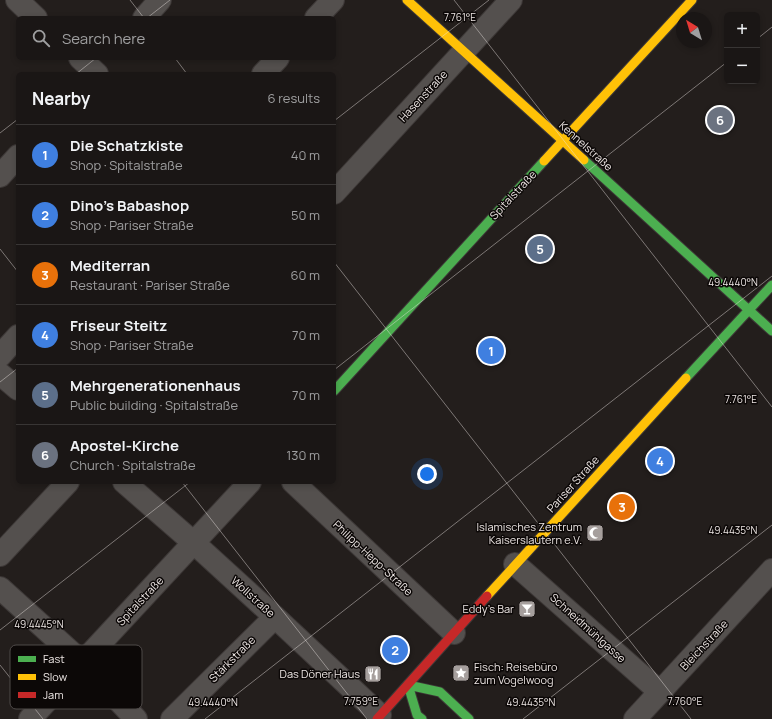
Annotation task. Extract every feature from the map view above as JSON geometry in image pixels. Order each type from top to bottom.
[{"type":"street","points":[[17,0],[34,16]]},
{"type":"street","points":[[146,16],[160,0]]},
{"type":"street","points":[[318,16],[333,0]]},
{"type":"street","name":"Kennelstraße","points":[[407,0],[772,332]]},
{"type":"street","name":"Hasenstraße","points":[[336,191],[511,0]]},
{"type":"street","name":"Spitalstraße","points":[[336,388],[692,0]]},
{"type":"street","points":[[265,72],[276,60]]},
{"type":"street","points":[[0,176],[16,158]]},
{"type":"street","name":"Pariser Straße","points":[[378,717],[515,564],[772,285]]},
{"type":"street","points":[[0,356],[16,338]]},
{"type":"street","points":[[0,374],[16,387]]},
{"type":"street","points":[[0,555],[66,484]]},
{"type":"street","name":"Wollstraße","points":[[126,484],[275,617],[378,717]]},
{"type":"street","name":"Spitalstraße","points":[[100,645],[248,484]]},
{"type":"street","name":"Philipp-Hepp-Straße","points":[[295,484],[454,633]]},
{"type":"street","name":"Schneidmühlgasse","points":[[515,564],[660,692]]},
{"type":"street","name":"Bleichstraße","points":[[635,719],[772,570]]},
{"type":"street","points":[[0,588],[62,645]]},
{"type":"street","name":"Stärkstraße","points":[[172,719],[275,617]]},
{"type":"street","points":[[408,685],[418,715],[422,719]]},
{"type":"street","points":[[408,685],[440,692],[469,719]]},
{"type":"street","name":"Spitalstraße","points":[[30,719],[40,709]]},
{"type":"street","points":[[126,709],[136,719]]},
{"type":"traffic: fast","points":[[584,160],[772,331]]},
{"type":"traffic: fast","points":[[336,389],[544,161]]},
{"type":"traffic: fast","points":[[686,378],[772,285]]},
{"type":"traffic: fast","points":[[408,685],[440,692],[469,719]]},
{"type":"traffic: fast","points":[[408,685],[417,715],[422,719]]},
{"type":"traffic: slow","points":[[407,0],[584,160]]},
{"type":"traffic: slow","points":[[544,161],[692,0]]},
{"type":"traffic: slow","points":[[487,596],[686,378]]},
{"type":"traffic: jam","points":[[377,719],[487,596]]},
{"type":"place","name":"Apostel-Kirche","points":[[720,120]]},
{"type":"place","name":"Mehrgenerationenhaus","points":[[540,249]]},
{"type":"place","name":"Die Schatzkiste","points":[[491,351]]},
{"type":"place","name":"Friseur Steitz","points":[[660,461]]},
{"type":"place","name":"Mediterran","points":[[622,507]]},
{"type":"place","name":"Islamisches Zentrum Kaiserslautern e.V.","points":[[595,533]]},
{"type":"place","name":"Eddy's Bar","points":[[527,609]]},
{"type":"place","name":"Dino's Babashop","points":[[395,650]]},
{"type":"place","name":"Fisch: Reisebüro zum Vogelwoog","points":[[461,673]]},
{"type":"place","name":"Das Döner Haus","points":[[373,674]]}]
